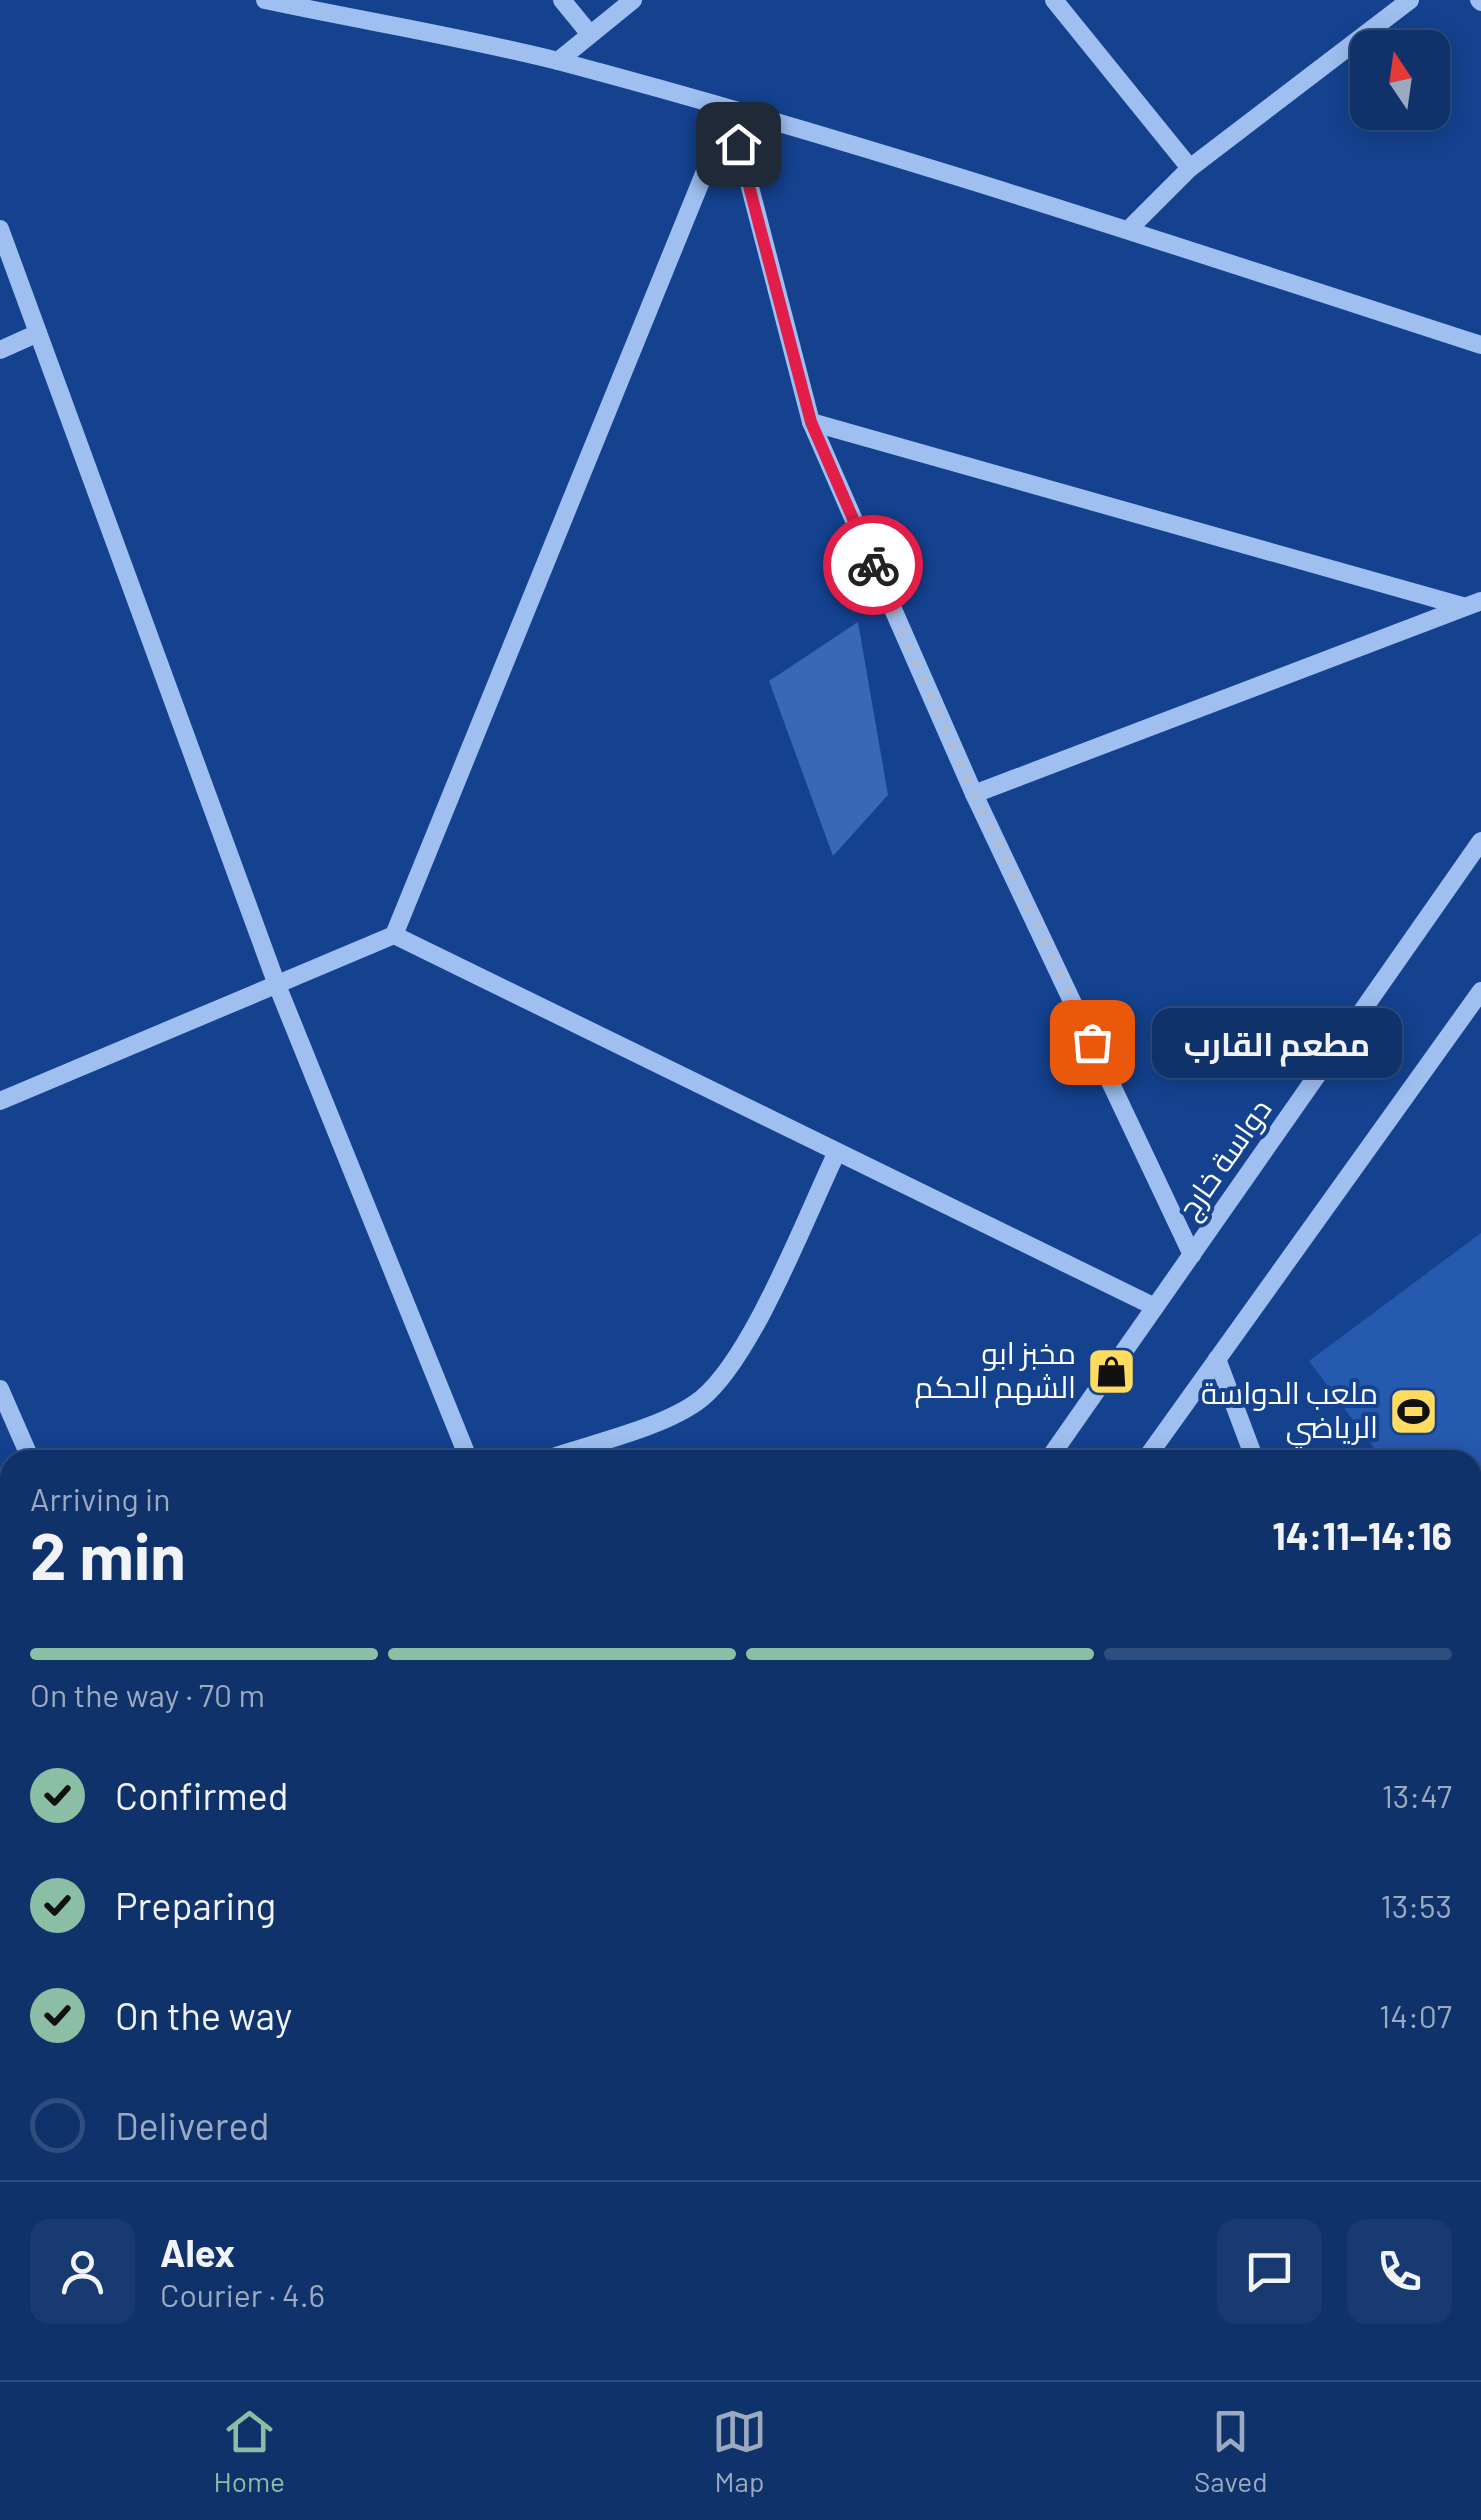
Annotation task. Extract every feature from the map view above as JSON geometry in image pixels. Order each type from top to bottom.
[{"type":"street","points":[[265,0],[558,61],[1128,230],[1481,346]]},
{"type":"street","points":[[562,0],[589,33]]},
{"type":"street","points":[[558,61],[633,0]]},
{"type":"street","points":[[1054,0],[1190,168]]},
{"type":"street","points":[[1128,230],[1190,168],[1410,0]]},
{"type":"street","points":[[730,110],[811,422],[974,794],[1192,1255]]},
{"type":"street","points":[[0,1101],[394,936],[730,110]]},
{"type":"street","points":[[0,229],[277,985],[465,1450]]},
{"type":"street","points":[[0,350],[38,333]]},
{"type":"street","points":[[811,422],[1472,604]]},
{"type":"street","points":[[974,794],[1472,604]]},
{"type":"street","name":"دواسة خارج","points":[[1055,1450],[1481,841]]},
{"type":"street","points":[[394,936],[1155,1307]]},
{"type":"street","points":[[1152,1450],[1481,991]]},
{"type":"street","points":[[572,1450],[698,1401],[719,1381],[744,1346],[837,1152]]},
{"type":"street","points":[[1217,1359],[1251,1450]]},
{"type":"street","points":[[0,1389],[26,1450]]},
{"type":"shaded area","name":"ملعب الدواسة الرياضي","points":[[1481,1233],[1481,1450],[1376,1450],[1309,1361]]},
{"type":"building","points":[[858,622],[888,795],[833,856],[769,681]]},
{"type":"way so far","points":[[873,565],[974,794],[1092,1042]]},
{"type":"place","name":"مطعم القارب","points":[[1092,1042]]},
{"type":"place","name":"مخبز ابو الشهم الحكم","points":[[1111,1371]]},
{"type":"place","name":"ملعب الدواسة الرياضي","points":[[1413,1411]]},
{"type":"route","points":[[738,144],[811,422],[873,565]]}]
